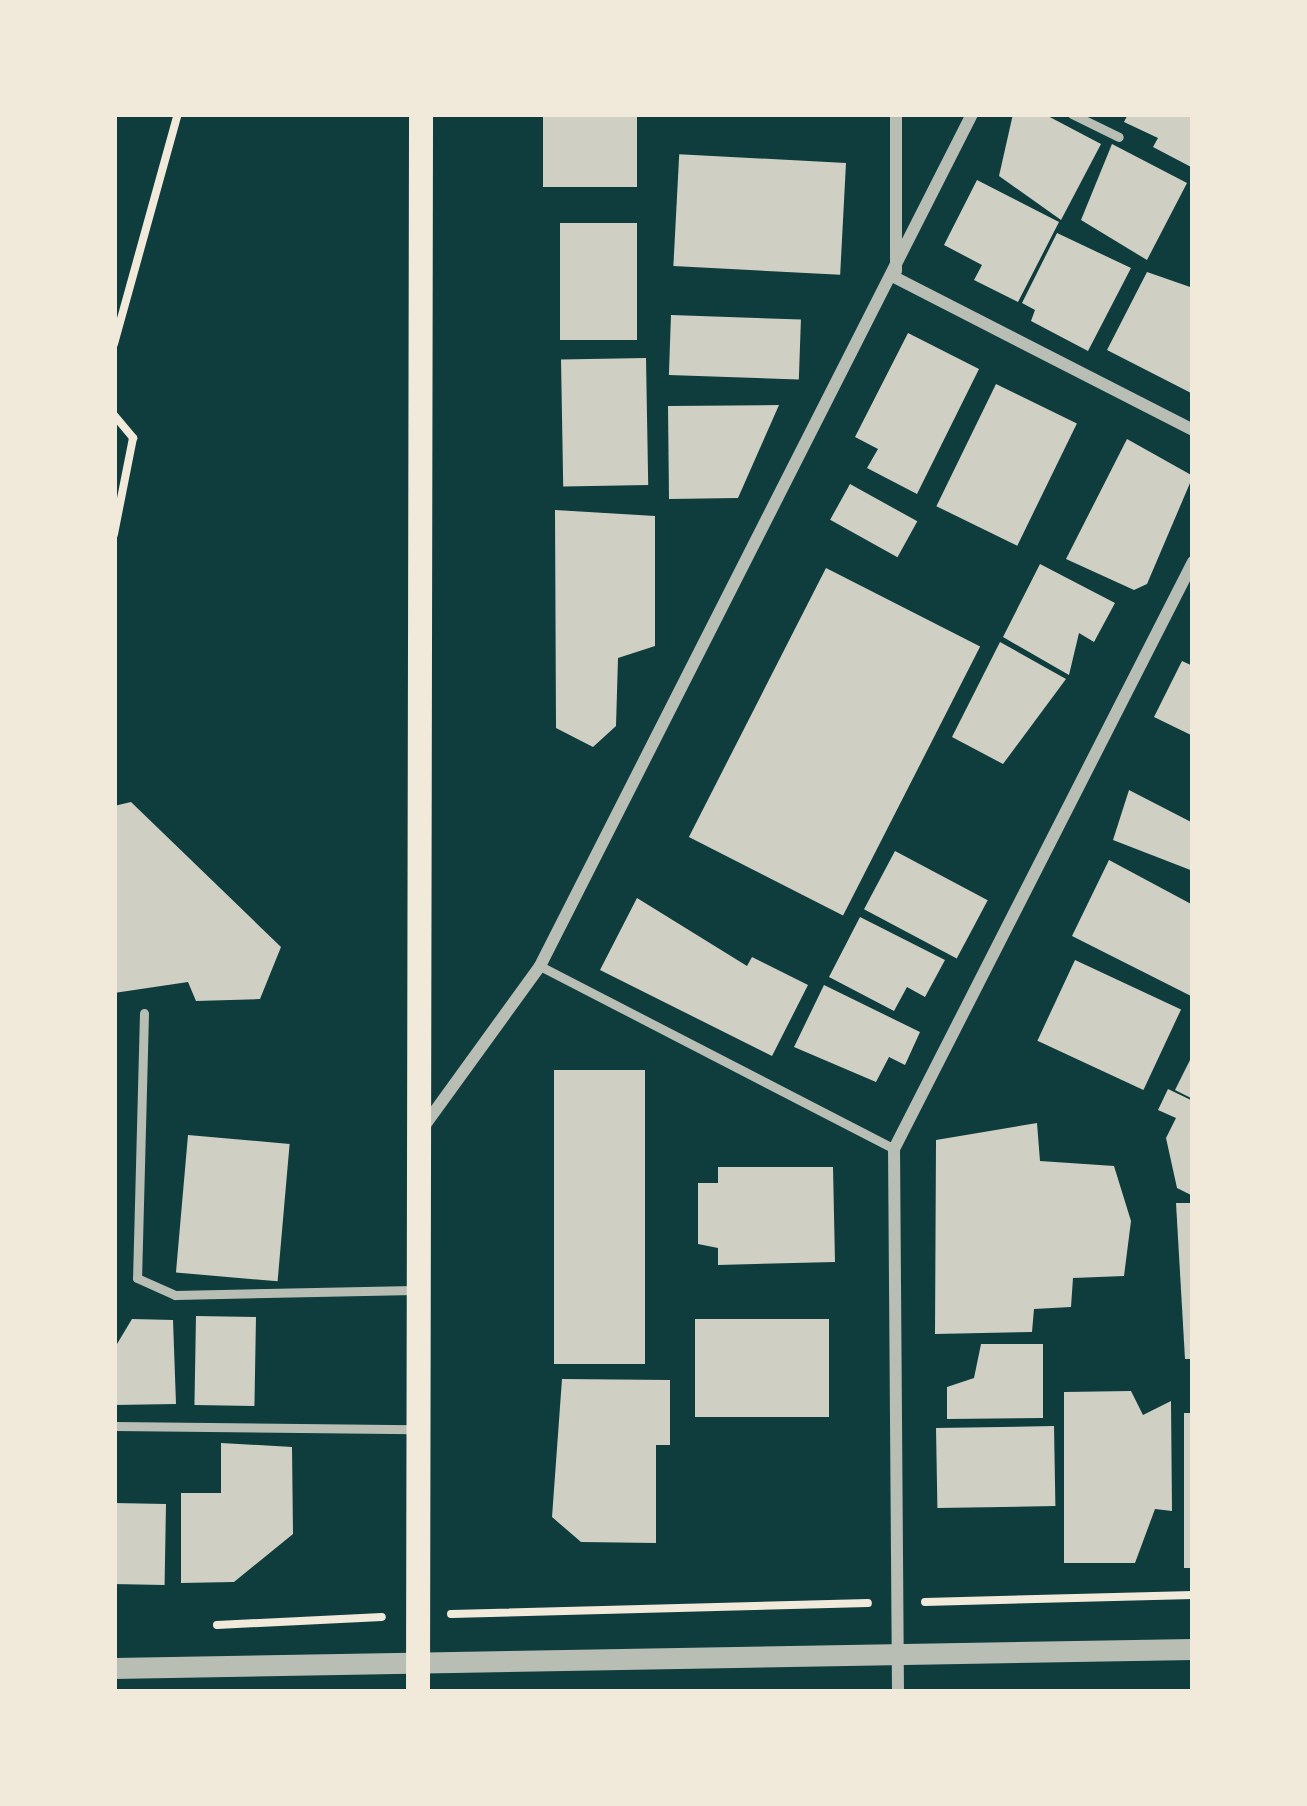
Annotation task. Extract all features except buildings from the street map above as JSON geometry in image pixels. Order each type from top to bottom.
[{"type":"main road","points":[[418,1692],[414,1140],[421,114]]},
{"type":"street","points":[[896,114],[896,278]]},
{"type":"street","points":[[414,1140],[540,966],[896,278],[972,114]]},
{"type":"street","points":[[896,278],[1193,430]]},
{"type":"street","points":[[898,1692],[894,1149],[1193,562]]},
{"type":"street","points":[[114,1668],[419,1658],[1193,1649]]},
{"type":"lane","points":[[1072,114],[1118,136]]},
{"type":"lane","points":[[540,966],[894,1149]]},
{"type":"lane","points":[[143,1013],[137,1278],[175,1295],[414,1289]]},
{"type":"lane","points":[[114,1426],[415,1429]]},
{"type":"path","points":[[114,344],[178,114]]},
{"type":"path","points":[[114,415],[133,438],[114,534]]},
{"type":"path","points":[[206,1626],[568,1608]]}]
